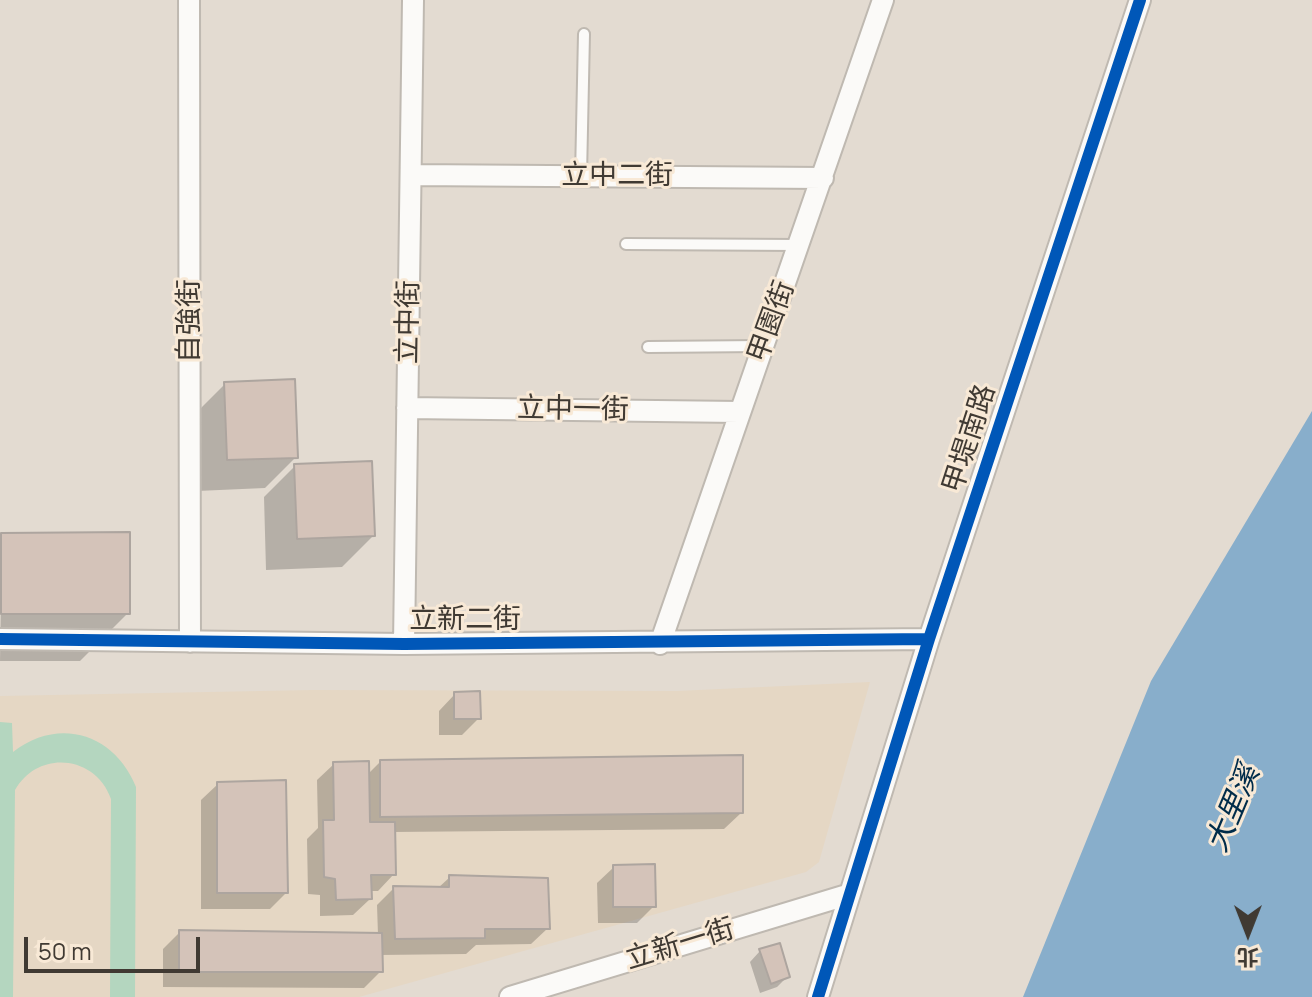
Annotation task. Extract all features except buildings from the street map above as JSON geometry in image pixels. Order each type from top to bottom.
[{"type":"street","name":"自強街","points":[[189,0],[190,642]]},
{"type":"street","name":"立中街","points":[[404,644],[413,0]]},
{"type":"street","name":"甲園街","points":[[660,644],[883,0]]},
{"type":"street","name":"甲堤南路","points":[[818,997],[929,639],[1140,0]]},
{"type":"street","name":"立中二街","points":[[412,175],[823,178]]},
{"type":"street","name":"立中一街","points":[[407,408],[739,412]]},
{"type":"street","name":"立新二街","points":[[0,639],[404,644],[660,644],[929,639]]},
{"type":"street","name":"立新一街","points":[[510,997],[850,894]]},
{"type":"street","points":[[581,997],[587,975]]},
{"type":"lane","points":[[581,176],[584,34]]},
{"type":"lane","points":[[626,244],[800,245]]},
{"type":"lane","points":[[648,347],[762,346]]},
{"type":"shaded area","points":[[870,682],[819,862],[806,872],[359,997],[0,997],[0,696],[313,690],[677,691]]},
{"type":"green space","points":[[0,722],[12,723],[13,752],[31,741],[67,733],[100,743],[127,769],[136,787],[135,997],[110,997],[111,799],[104,784],[93,773],[80,766],[52,763],[25,777],[15,790],[13,997],[0,997]]},
{"type":"water","name":"大里溪","points":[[1312,411],[1312,997],[1023,997],[1151,681]]},
{"type":"cycle path","points":[[818,997],[929,639],[1140,0]]},
{"type":"cycle path","points":[[0,639],[404,644],[929,639]]}]
